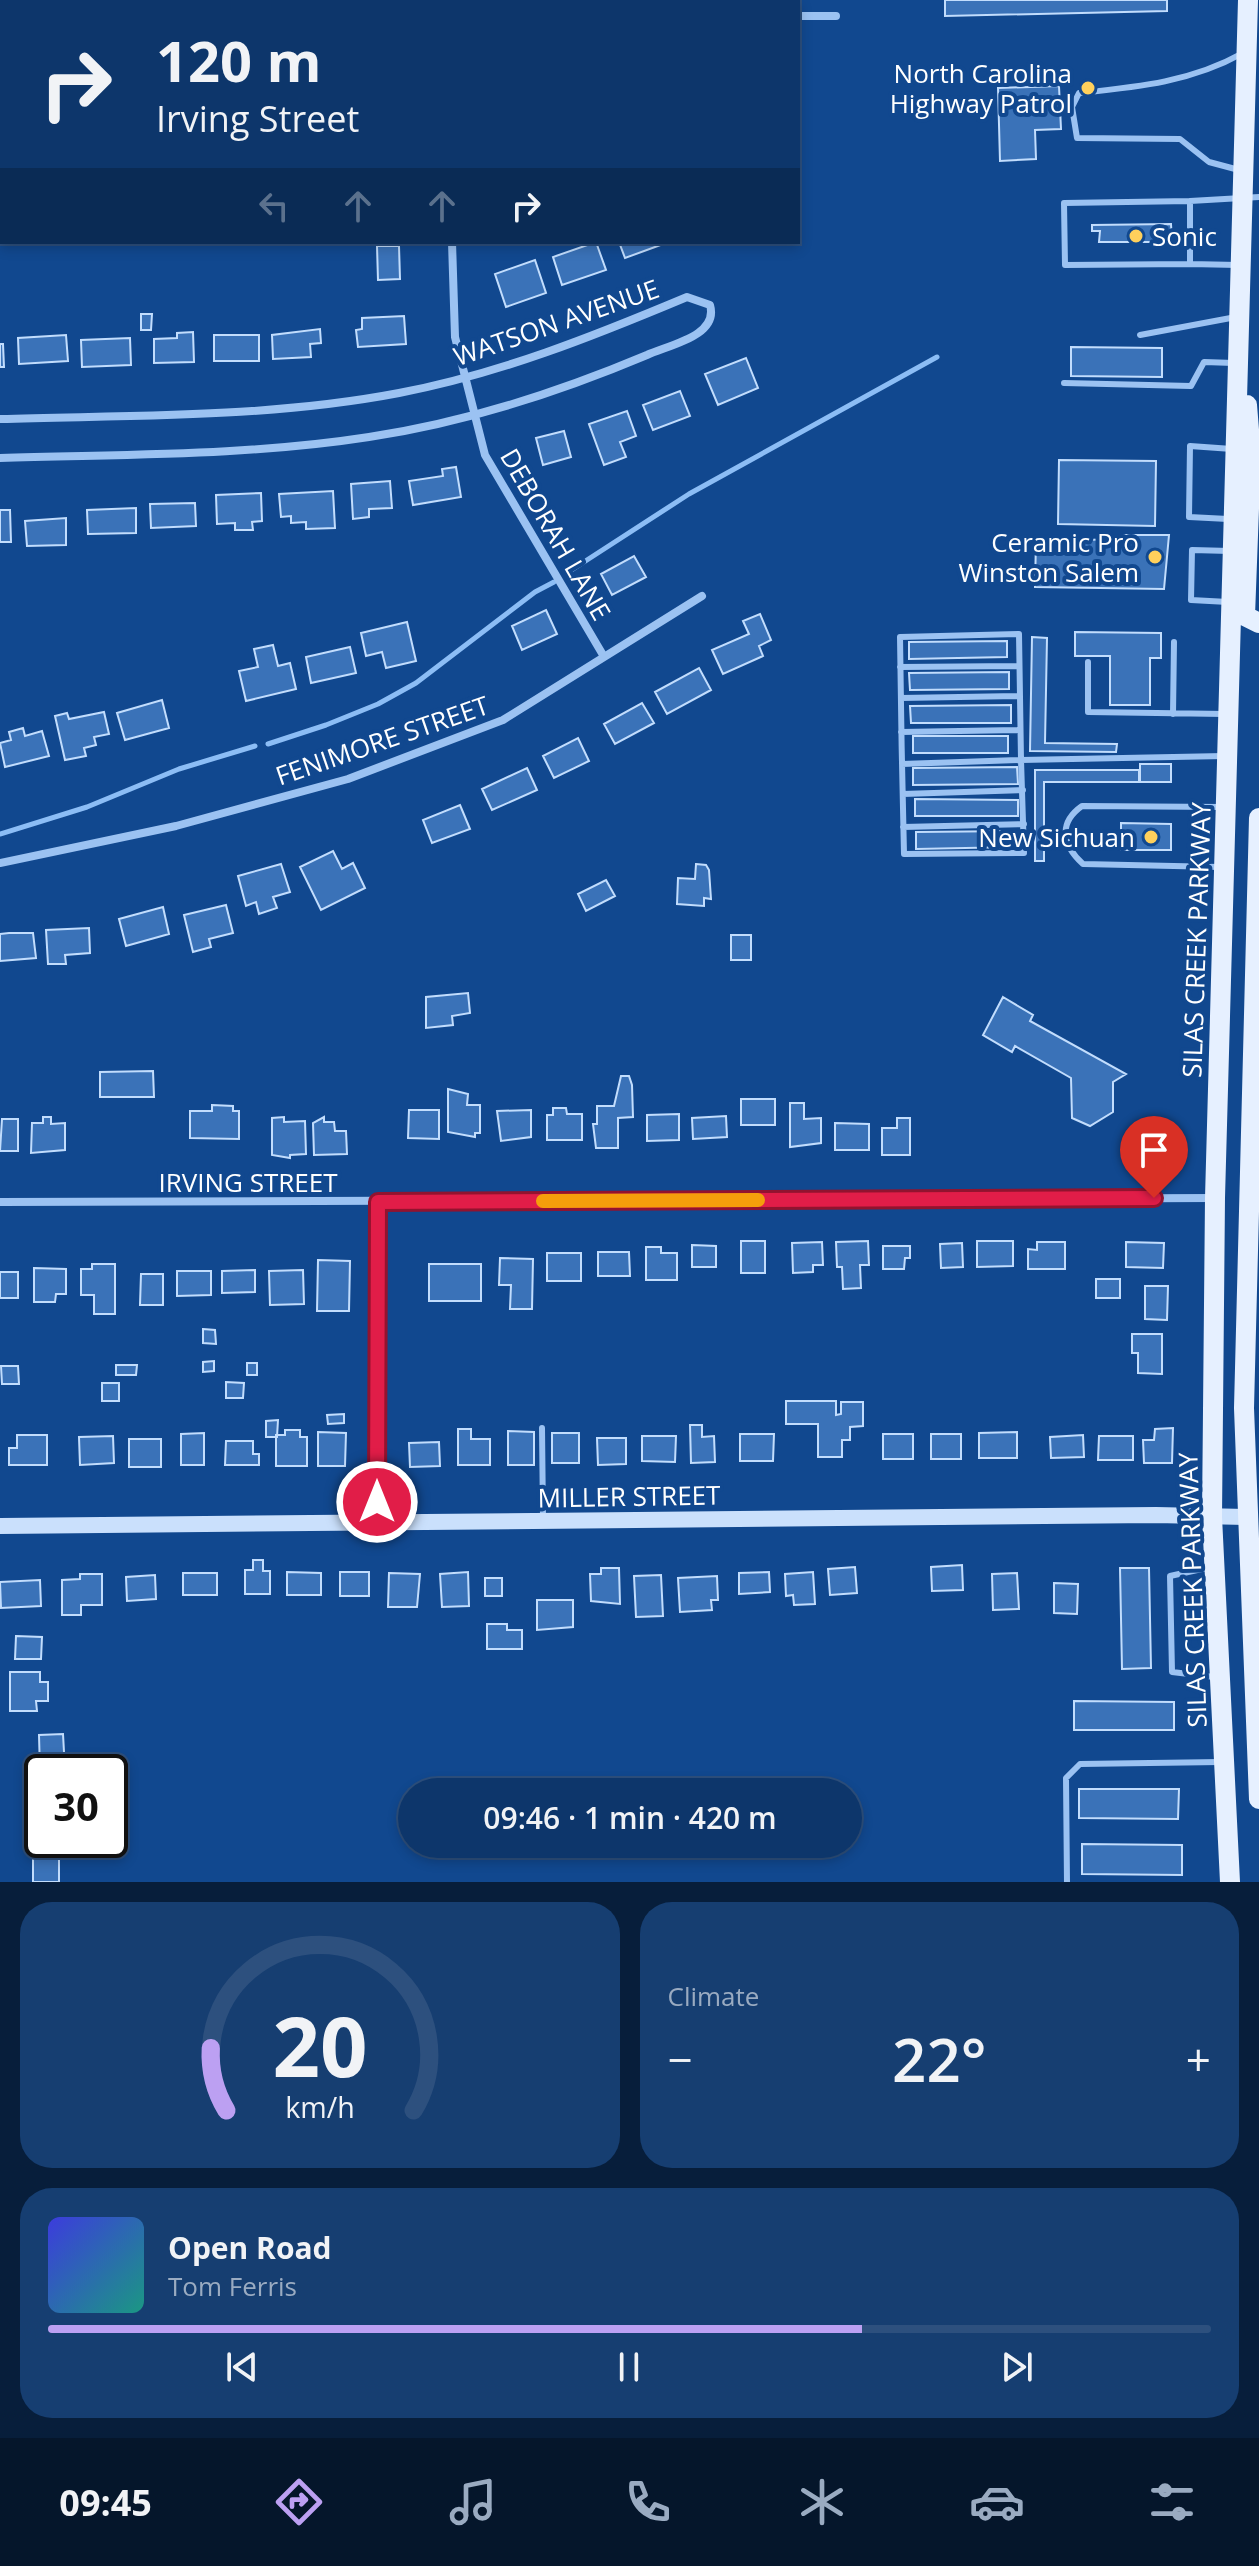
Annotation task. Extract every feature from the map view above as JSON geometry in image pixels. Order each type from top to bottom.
[{"type":"main road","name":"SILAS CREEK PARKWAY","points":[[1230,1882],[1212,1517],[1215,1198],[1239,317],[1241,265],[1251,198],[1243,171],[1248,0]]},
{"type":"main road","points":[[1238,373],[1250,411],[1245,613],[1250,621],[1259,623]]},
{"type":"main road","points":[[1259,818],[1246,1302],[1259,1799]]},
{"type":"main road","name":"MILLER STREET","points":[[0,1526],[1253,1517]]},
{"type":"street","points":[[800,16],[836,16]]},
{"type":"street","name":"DEBORAH LANE","points":[[452,244],[455,337],[485,455],[603,655]]},
{"type":"street","name":"WATSON AVENUE","points":[[0,419],[311,406],[400,393],[465,377],[561,348],[687,297],[710,305],[713,315],[708,327],[599,375],[475,414],[371,437],[292,447],[0,458]]},
{"type":"street","name":"FENIMORE STREET","points":[[0,863],[176,826],[348,779],[503,720],[702,596]]},
{"type":"street","name":"IRVING STREET","points":[[0,1202],[1215,1198]]},
{"type":"street","points":[[377,1523],[378,1202]]},
{"type":"lane","points":[[1243,171],[1209,162],[1180,139],[1077,138],[1072,107],[1079,93],[1130,88],[1209,72],[1247,51]]},
{"type":"lane","points":[[1241,265],[1065,265],[1064,203],[1251,198]]},
{"type":"lane","points":[[1190,201],[1190,264]]},
{"type":"lane","points":[[1140,335],[1239,317]]},
{"type":"lane","points":[[1064,383],[1191,386],[1204,362],[1238,373]]},
{"type":"lane","points":[[1234,519],[1189,517],[1190,446],[1236,449]]},
{"type":"lane","points":[[1232,602],[1191,600],[1192,550],[1233,551]]},
{"type":"lane","points":[[1019,634],[1024,853],[904,854],[900,667],[900,637],[1019,634]]},
{"type":"lane","points":[[1173,714],[1174,642]]},
{"type":"lane","points":[[1088,662],[1088,712],[1228,715]]},
{"type":"lane","points":[[900,667],[1019,666]]},
{"type":"lane","points":[[901,698],[1020,696]]},
{"type":"lane","points":[[901,732],[1020,730]]},
{"type":"lane","points":[[902,764],[1227,756]]},
{"type":"lane","points":[[903,794],[1023,790]]},
{"type":"lane","points":[[1224,867],[1083,864],[1069,851],[1064,832],[1069,815],[1082,806],[1226,807]]},
{"type":"lane","points":[[903,827],[1024,824]]},
{"type":"lane","points":[[542,1428],[543,1521]]},
{"type":"lane","points":[[1215,1567],[1170,1576],[1172,1672],[1220,1678]]},
{"type":"lane","points":[[1067,1882],[1066,1778],[1080,1764],[1224,1762]]},
{"type":"building","points":[[945,0],[1167,0],[1167,11],[945,16]]},
{"type":"building","points":[[1059,86],[1061,129],[1035,130],[1036,159],[1000,161],[998,88]]},
{"type":"building","name":"Sonic","points":[[1171,224],[1172,242],[1099,242],[1100,231],[1092,231],[1092,225]]},
{"type":"building","points":[[597,244],[606,270],[562,285],[553,257]]},
{"type":"building","points":[[620,244],[663,244],[625,258]]},
{"type":"building","points":[[377,246],[399,246],[400,279],[378,280]]},
{"type":"building","points":[[535,260],[546,293],[506,307],[495,274]]},
{"type":"building","points":[[141,314],[152,314],[151,330],[141,330]]},
{"type":"building","points":[[404,316],[406,344],[358,347],[356,330],[362,329],[362,318]]},
{"type":"building","points":[[320,329],[321,343],[310,344],[311,357],[273,359],[272,335]]},
{"type":"building","points":[[193,332],[194,362],[154,363],[154,339],[177,338],[177,333]]},
{"type":"building","points":[[66,335],[68,361],[19,364],[18,338]]},
{"type":"building","points":[[214,335],[259,335],[259,361],[214,361]]},
{"type":"building","points":[[130,338],[131,365],[82,367],[81,340]]},
{"type":"building","points":[[0,344],[3,344],[4,367],[0,367]]},
{"type":"building","points":[[1071,347],[1162,348],[1162,377],[1071,376]]},
{"type":"building","points":[[746,358],[758,388],[718,405],[705,374]]},
{"type":"building","points":[[680,391],[690,416],[653,430],[643,405]]},
{"type":"building","points":[[627,411],[636,436],[620,442],[626,457],[604,465],[589,424]]},
{"type":"building","points":[[564,431],[571,457],[543,465],[536,438]]},
{"type":"building","points":[[1059,460],[1156,461],[1155,526],[1058,524]]},
{"type":"building","points":[[456,467],[461,497],[413,505],[409,481],[443,476],[442,469]]},
{"type":"building","points":[[390,481],[392,508],[369,509],[369,517],[353,519],[351,484]]},
{"type":"building","points":[[333,491],[335,528],[306,529],[306,522],[291,523],[291,516],[281,517],[279,494]]},
{"type":"building","points":[[261,493],[262,521],[252,522],[253,530],[235,530],[235,523],[217,524],[216,495]]},
{"type":"building","points":[[195,503],[196,526],[151,528],[150,504]]},
{"type":"building","points":[[136,508],[136,533],[88,534],[87,510]]},
{"type":"building","points":[[0,510],[10,510],[11,542],[0,542]]},
{"type":"building","points":[[66,518],[66,545],[27,546],[25,521]]},
{"type":"building","points":[[1122,535],[1169,535],[1164,589],[1035,587],[1036,539],[1121,540]]},
{"type":"building","points":[[634,556],[646,577],[612,595],[601,574]]},
{"type":"building","points":[[546,610],[557,634],[522,650],[512,626]]},
{"type":"building","points":[[760,614],[771,640],[759,646],[763,656],[723,674],[712,650],[749,634],[743,621]]},
{"type":"building","points":[[407,622],[416,661],[386,668],[382,652],[366,656],[361,633]]},
{"type":"building","points":[[1075,632],[1161,633],[1161,658],[1150,658],[1150,705],[1110,705],[1110,656],[1075,656]]},
{"type":"building","points":[[1032,637],[1047,638],[1045,743],[1117,744],[1116,752],[1030,751]]},
{"type":"building","points":[[1007,641],[1007,657],[909,659],[909,642]]},
{"type":"building","points":[[273,645],[278,666],[290,663],[296,689],[246,701],[239,671],[258,667],[254,649]]},
{"type":"building","points":[[350,647],[356,673],[311,683],[306,657]]},
{"type":"building","points":[[699,668],[711,690],[667,714],[655,692]]},
{"type":"building","points":[[1009,672],[1009,689],[910,690],[909,673]]},
{"type":"building","points":[[162,700],[169,728],[125,740],[117,713]]},
{"type":"building","points":[[642,703],[654,723],[615,744],[604,724]]},
{"type":"building","points":[[1011,705],[1011,723],[911,723],[910,706]]},
{"type":"building","points":[[104,712],[109,734],[94,737],[96,745],[84,748],[86,756],[65,760],[55,716],[67,713],[69,719]]},
{"type":"building","points":[[23,728],[25,736],[42,731],[49,756],[5,767],[0,743],[11,740],[9,732]]},
{"type":"building","points":[[913,736],[1008,736],[1008,753],[913,753]]},
{"type":"building","points":[[578,738],[589,761],[554,778],[543,756]]},
{"type":"building","points":[[1140,764],[1171,764],[1171,782],[1140,782]]},
{"type":"building","points":[[1017,767],[1018,784],[913,785],[913,768]]},
{"type":"building","points":[[527,768],[537,790],[492,810],[482,789]]},
{"type":"building","points":[[1035,770],[1139,770],[1139,782],[1044,782],[1044,861],[1035,861]]},
{"type":"building","points":[[915,799],[1018,800],[1018,816],[915,816]]},
{"type":"building","points":[[460,805],[470,829],[432,843],[423,820]]},
{"type":"building","points":[[1121,823],[1171,824],[1171,850],[1121,850]]},
{"type":"building","points":[[1015,831],[1015,847],[916,849],[916,832]]},
{"type":"building","points":[[333,851],[342,869],[353,863],[365,888],[321,910],[300,867]]},
{"type":"building","points":[[281,864],[290,892],[273,897],[277,908],[259,914],[256,902],[246,906],[238,876]]},
{"type":"building","points":[[696,864],[706,865],[709,870],[711,899],[704,898],[704,906],[677,904],[678,878],[695,879]]},
{"type":"building","points":[[606,880],[615,896],[586,911],[578,894]]},
{"type":"building","points":[[226,905],[233,933],[209,939],[211,947],[193,952],[184,915]]},
{"type":"building","points":[[163,907],[169,934],[126,946],[119,919]]},
{"type":"building","points":[[89,928],[90,953],[65,955],[66,964],[48,964],[46,930]]},
{"type":"building","points":[[33,933],[36,958],[0,961],[0,934]]},
{"type":"building","points":[[731,935],[751,935],[751,960],[731,960]]},
{"type":"building","points":[[468,993],[470,1013],[452,1016],[453,1025],[426,1028],[426,997]]},
{"type":"building","points":[[1003,997],[1033,1015],[1030,1021],[1126,1074],[1113,1082],[1113,1112],[1090,1126],[1072,1118],[1071,1078],[1015,1046],[1012,1052],[983,1035]]},
{"type":"building","points":[[153,1071],[154,1097],[100,1097],[100,1072]]},
{"type":"building","points":[[621,1076],[629,1076],[632,1085],[633,1117],[618,1118],[618,1148],[596,1148],[593,1124],[597,1124],[597,1106],[614,1106]]},
{"type":"building","points":[[448,1089],[468,1094],[467,1105],[480,1105],[480,1133],[475,1133],[475,1137],[448,1132]]},
{"type":"building","points":[[741,1099],[775,1099],[775,1125],[741,1125]]},
{"type":"building","points":[[790,1103],[804,1103],[804,1119],[821,1118],[821,1143],[790,1147]]},
{"type":"building","points":[[212,1105],[233,1106],[233,1111],[239,1111],[239,1139],[190,1138],[190,1111],[212,1111]]},
{"type":"building","points":[[553,1108],[566,1108],[567,1114],[582,1114],[582,1140],[547,1140],[547,1115],[553,1115]]},
{"type":"building","points":[[409,1110],[439,1110],[439,1139],[408,1138]]},
{"type":"building","points":[[531,1110],[531,1137],[501,1141],[497,1111]]},
{"type":"building","points":[[679,1114],[679,1140],[647,1141],[647,1115]]},
{"type":"building","points":[[726,1116],[727,1137],[693,1139],[692,1118]]},
{"type":"building","points":[[43,1117],[51,1117],[51,1124],[65,1123],[65,1150],[31,1153],[32,1123],[43,1123]]},
{"type":"building","points":[[284,1117],[284,1122],[305,1121],[306,1154],[290,1155],[290,1158],[272,1155],[272,1118]]},
{"type":"building","points":[[324,1117],[324,1122],[334,1122],[335,1131],[346,1131],[347,1154],[314,1155],[313,1123]]},
{"type":"building","points":[[897,1118],[910,1118],[910,1155],[882,1155],[882,1128],[897,1128]]},
{"type":"building","points":[[2,1119],[18,1119],[18,1151],[0,1151]]},
{"type":"building","points":[[835,1123],[869,1124],[869,1150],[835,1150]]},
{"type":"building","points":[[741,1241],[765,1241],[765,1273],[741,1273]]},
{"type":"building","points":[[868,1241],[869,1265],[860,1265],[861,1288],[843,1289],[842,1267],[837,1267],[836,1242]]},
{"type":"building","points":[[977,1241],[1013,1241],[1013,1266],[977,1267]]},
{"type":"building","points":[[822,1242],[823,1265],[813,1265],[813,1272],[793,1273],[792,1243]]},
{"type":"building","points":[[1037,1242],[1065,1242],[1065,1269],[1028,1269],[1028,1249],[1037,1250]]},
{"type":"building","points":[[1126,1242],[1164,1243],[1163,1268],[1126,1267]]},
{"type":"building","points":[[962,1243],[963,1267],[941,1268],[940,1244]]},
{"type":"building","points":[[692,1245],[716,1246],[716,1267],[692,1267]]},
{"type":"building","points":[[883,1246],[910,1246],[910,1258],[905,1258],[904,1269],[883,1269]]},
{"type":"building","points":[[646,1247],[661,1247],[661,1253],[677,1253],[677,1280],[646,1280]]},
{"type":"building","points":[[598,1252],[629,1252],[630,1276],[598,1276]]},
{"type":"building","points":[[547,1253],[581,1253],[581,1281],[547,1281]]},
{"type":"building","points":[[500,1258],[533,1259],[532,1309],[510,1309],[511,1285],[499,1285]]},
{"type":"building","points":[[318,1260],[350,1261],[349,1311],[317,1311]]},
{"type":"building","points":[[92,1264],[115,1264],[115,1314],[94,1314],[94,1295],[81,1295],[81,1269],[92,1269]]},
{"type":"building","points":[[429,1264],[481,1264],[481,1301],[429,1301]]},
{"type":"building","points":[[34,1268],[66,1269],[66,1294],[56,1294],[55,1302],[34,1302]]},
{"type":"building","points":[[255,1270],[255,1292],[222,1293],[222,1271]]},
{"type":"building","points":[[303,1270],[304,1304],[270,1305],[269,1271]]},
{"type":"building","points":[[177,1271],[211,1271],[211,1295],[177,1296]]},
{"type":"building","points":[[0,1272],[18,1272],[18,1298],[0,1298]]},
{"type":"building","points":[[141,1274],[163,1274],[163,1305],[140,1305]]},
{"type":"building","points":[[1096,1279],[1120,1279],[1120,1298],[1096,1298]]},
{"type":"building","points":[[1145,1286],[1168,1286],[1167,1320],[1145,1319]]},
{"type":"building","points":[[203,1329],[215,1330],[216,1344],[203,1343]]},
{"type":"building","points":[[1132,1334],[1162,1334],[1162,1374],[1138,1373],[1138,1353],[1132,1353]]},
{"type":"building","points":[[214,1361],[214,1371],[203,1372],[203,1362]]},
{"type":"building","points":[[247,1363],[257,1363],[257,1375],[247,1375]]},
{"type":"building","points":[[116,1365],[137,1365],[136,1375],[116,1375]]},
{"type":"building","points":[[1,1366],[18,1366],[19,1384],[2,1384]]},
{"type":"building","points":[[226,1382],[244,1383],[243,1398],[226,1398]]},
{"type":"building","points":[[102,1383],[119,1383],[119,1401],[102,1401]]},
{"type":"building","points":[[786,1401],[836,1401],[836,1415],[841,1414],[841,1402],[863,1402],[863,1426],[850,1427],[850,1440],[842,1440],[842,1457],[818,1457],[818,1424],[786,1424]]},
{"type":"building","points":[[344,1414],[344,1423],[328,1424],[327,1415]]},
{"type":"building","points":[[278,1420],[277,1437],[266,1437],[266,1421]]},
{"type":"building","points":[[690,1425],[702,1425],[702,1437],[714,1436],[715,1462],[691,1463]]},
{"type":"building","points":[[1173,1428],[1172,1463],[1144,1463],[1143,1440],[1154,1440],[1155,1429]]},
{"type":"building","points":[[458,1429],[471,1429],[471,1439],[490,1439],[490,1465],[458,1465]]},
{"type":"building","points":[[285,1430],[300,1430],[300,1437],[307,1437],[307,1466],[276,1466],[276,1435],[285,1435]]},
{"type":"building","points":[[508,1431],[534,1432],[534,1465],[508,1465]]},
{"type":"building","points":[[318,1432],[346,1433],[345,1466],[318,1466]]},
{"type":"building","points":[[1017,1432],[1017,1458],[979,1458],[979,1433]]},
{"type":"building","points":[[204,1433],[204,1465],[181,1465],[181,1434]]},
{"type":"building","points":[[552,1433],[579,1433],[579,1463],[552,1463]]},
{"type":"building","points":[[740,1434],[774,1434],[773,1461],[740,1461]]},
{"type":"building","points":[[883,1434],[913,1434],[913,1459],[883,1459]]},
{"type":"building","points":[[931,1434],[961,1434],[961,1459],[931,1459]]},
{"type":"building","points":[[17,1435],[47,1435],[47,1465],[9,1465],[9,1448],[17,1448]]},
{"type":"building","points":[[1083,1435],[1084,1457],[1051,1458],[1050,1437]]},
{"type":"building","points":[[113,1436],[114,1463],[80,1465],[79,1437]]},
{"type":"building","points":[[642,1436],[676,1436],[675,1462],[642,1461]]},
{"type":"building","points":[[1099,1436],[1133,1436],[1133,1460],[1098,1460]]},
{"type":"building","points":[[597,1438],[626,1438],[626,1464],[598,1465]]},
{"type":"building","points":[[129,1439],[161,1439],[161,1467],[129,1467]]},
{"type":"building","points":[[226,1441],[253,1441],[253,1454],[259,1454],[259,1465],[225,1465]]},
{"type":"building","points":[[439,1442],[440,1466],[410,1467],[409,1443]]},
{"type":"building","points":[[253,1560],[263,1560],[263,1571],[270,1571],[270,1594],[245,1594],[245,1570],[253,1570]]},
{"type":"building","points":[[962,1565],[963,1590],[932,1591],[931,1567]]},
{"type":"building","points":[[855,1567],[857,1593],[830,1595],[828,1569]]},
{"type":"building","points":[[601,1568],[619,1568],[620,1604],[591,1601],[590,1574],[601,1574]]},
{"type":"building","points":[[1120,1568],[1149,1568],[1151,1668],[1122,1669]]},
{"type":"building","points":[[287,1572],[321,1573],[321,1595],[287,1595]]},
{"type":"building","points":[[340,1572],[369,1572],[369,1596],[340,1596]]},
{"type":"building","points":[[468,1572],[469,1606],[442,1607],[440,1574]]},
{"type":"building","points":[[769,1572],[770,1592],[739,1594],[739,1573]]},
{"type":"building","points":[[813,1572],[815,1604],[794,1605],[793,1595],[786,1596],[785,1574]]},
{"type":"building","points":[[183,1573],[217,1573],[217,1595],[183,1595]]},
{"type":"building","points":[[389,1573],[420,1574],[417,1607],[388,1607]]},
{"type":"building","points":[[1017,1573],[1019,1609],[993,1610],[992,1574]]},
{"type":"building","points":[[80,1574],[102,1574],[102,1605],[81,1605],[81,1615],[62,1615],[62,1580],[80,1579]]},
{"type":"building","points":[[155,1575],[156,1599],[127,1601],[126,1577]]},
{"type":"building","points":[[661,1575],[663,1616],[636,1617],[634,1576]]},
{"type":"building","points":[[717,1576],[718,1600],[711,1600],[712,1610],[680,1612],[678,1578]]},
{"type":"building","points":[[485,1578],[502,1578],[502,1596],[485,1596]]},
{"type":"building","points":[[40,1580],[41,1606],[1,1608],[0,1582]]},
{"type":"building","points":[[1054,1583],[1078,1584],[1077,1614],[1054,1613]]},
{"type":"building","points":[[537,1600],[573,1600],[573,1627],[537,1630]]},
{"type":"building","points":[[487,1624],[507,1624],[507,1630],[522,1630],[522,1649],[487,1649]]},
{"type":"building","points":[[16,1636],[42,1637],[41,1659],[15,1659]]},
{"type":"building","points":[[10,1672],[40,1672],[40,1682],[48,1682],[48,1701],[36,1701],[37,1711],[10,1711]]},
{"type":"building","points":[[1074,1701],[1174,1702],[1174,1730],[1074,1730]]},
{"type":"building","points":[[63,1734],[64,1754],[40,1754],[39,1735]]},
{"type":"building","points":[[1079,1789],[1179,1789],[1178,1819],[1079,1818]]},
{"type":"building","points":[[1082,1844],[1182,1845],[1182,1875],[1082,1874]]},
{"type":"building","points":[[33,1858],[59,1858],[59,1882],[33,1882]]},
{"type":"waterway","points":[[570,571],[689,494],[937,357]]},
{"type":"waterway","points":[[268,744],[378,704],[416,683],[535,592],[554,582]]},
{"type":"waterway","points":[[0,834],[87,807],[179,769],[255,746]]},
{"type":"slow traffic","points":[[543,1201],[758,1200]]},
{"type":"place","name":"North Carolina Highway Patrol","points":[[1088,88]]},
{"type":"place","name":"Sonic","points":[[1136,236]]},
{"type":"place","name":"Ceramic Pro Winston Salem","points":[[1155,557]]},
{"type":"place","name":"New Sichuan","points":[[1151,837]]},
{"type":"route","points":[[377,1502],[378,1202],[1154,1198]]}]
